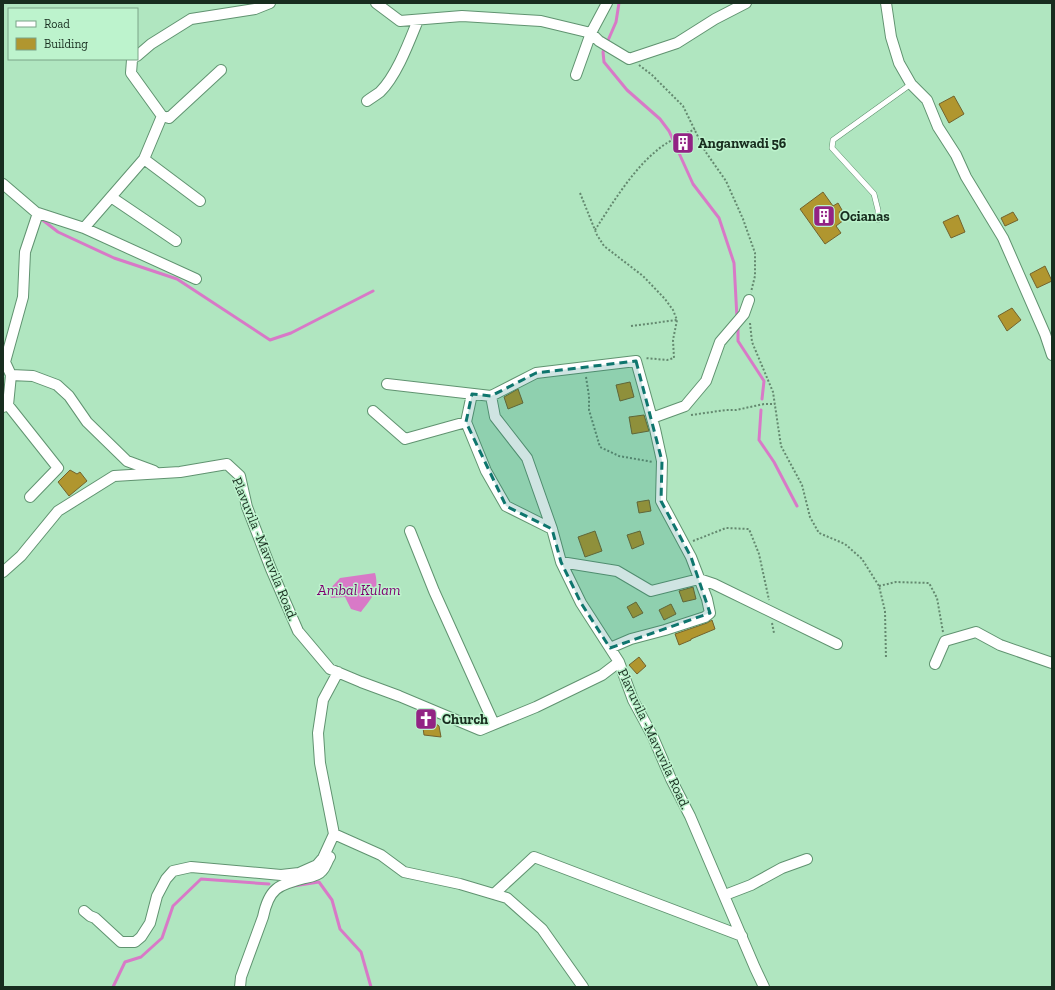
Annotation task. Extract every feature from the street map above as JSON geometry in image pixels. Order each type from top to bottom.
[{"type":"street","points":[[138,55],[151,44],[191,19],[255,9],[270,3]]},
{"type":"street","points":[[376,3],[400,21],[462,16],[541,21],[591,33],[601,42],[629,59],[677,43],[715,19],[746,3]]},
{"type":"street","points":[[576,75],[591,33],[607,3]]},
{"type":"street","points":[[886,3],[891,37],[899,63],[911,84],[927,100],[938,127],[956,155],[966,177],[1003,238],[1045,334],[1052,355]]},
{"type":"street","points":[[367,101],[380,92],[393,73],[406,51],[418,20]]},
{"type":"street","points":[[132,60],[131,73],[162,116],[170,118],[221,70]]},
{"type":"street","points":[[84,228],[144,159],[162,116]]},
{"type":"street","points":[[144,159],[200,202]]},
{"type":"street","points":[[3,184],[37,216],[84,228],[196,279]]},
{"type":"street","points":[[111,197],[176,241]]},
{"type":"street","points":[[30,497],[58,468],[5,406],[11,375],[5,362],[23,297],[25,252],[37,216]]},
{"type":"street","points":[[652,418],[685,406],[706,381],[720,342],[730,329],[746,319],[749,300]]},
{"type":"street","points":[[387,384],[491,396],[536,373],[636,361],[652,418],[662,464],[661,502],[691,557],[707,599],[710,614],[665,630],[631,639],[610,648]]},
{"type":"street","points":[[11,375],[33,376],[57,385],[69,396],[87,422],[127,461],[143,468],[162,473]]},
{"type":"street","points":[[472,394],[466,422],[486,470],[506,506],[552,529]]},
{"type":"street","points":[[491,396],[496,417],[527,458],[552,529],[561,562],[581,603],[619,662]]},
{"type":"street","points":[[373,411],[404,438],[466,422]]},
{"type":"street","points":[[114,476],[127,461]]},
{"type":"street","name":"Plavuvila -Mavuvila Road.","points":[[3,572],[21,556],[58,511],[114,476],[180,472],[227,464],[240,476],[250,514],[271,569],[298,631],[334,674],[399,696],[480,730],[536,707],[596,678],[619,662],[633,700],[653,737],[671,779],[690,816],[764,987]]},
{"type":"street","points":[[410,531],[434,591],[494,724]]},
{"type":"street","points":[[561,562],[617,571],[651,591],[699,579],[714,584],[837,644]]},
{"type":"street","points":[[935,664],[945,641],[976,632],[1000,645],[1052,663]]},
{"type":"street","points":[[240,987],[241,977],[265,908],[273,891],[286,884],[310,878],[319,874],[323,870],[335,845],[320,763],[318,733],[323,700],[334,674]]},
{"type":"street","points":[[334,834],[381,855],[404,872],[507,898],[542,929],[583,987]]},
{"type":"street","points":[[84,911],[90,916],[96,918],[121,942],[135,942],[141,937],[150,923],[157,896],[166,879],[173,871],[191,866],[281,875],[299,872],[317,865],[324,858],[334,834]]},
{"type":"street","points":[[494,894],[534,857],[742,936]]},
{"type":"street","points":[[725,895],[751,885],[782,868],[807,859]]},
{"type":"lane","points":[[878,220],[878,210],[874,194],[832,148],[833,140],[911,84]]},
{"type":"path","points":[[629,59],[652,75],[682,106],[705,150],[734,196],[755,253],[754,276],[749,300]]},
{"type":"path","points":[[595,230],[620,192],[649,157],[668,143],[695,129]]},
{"type":"path","points":[[580,193],[595,230],[604,246],[643,276],[665,299],[673,310],[676,320],[673,340],[674,358],[667,360],[636,358],[636,361]]},
{"type":"path","points":[[746,319],[752,342],[773,392],[781,446],[802,485],[810,517],[819,533],[845,544],[862,559],[879,586],[885,611],[886,659]]},
{"type":"path","points":[[631,326],[676,320]]},
{"type":"path","points":[[584,368],[589,396],[589,410],[600,447],[619,456],[662,464]]},
{"type":"path","points":[[675,409],[690,415],[736,410],[764,404],[775,404]]},
{"type":"path","points":[[684,544],[726,528],[749,528],[758,554],[766,587],[774,633]]},
{"type":"path","points":[[879,586],[896,582],[929,583],[937,598],[945,641]]},
{"type":"highlighted area","points":[[636,361],[662,461],[661,501],[691,557],[710,613],[610,648],[581,603],[561,562],[552,529],[506,506],[466,422],[472,394],[491,396],[536,373]]},
{"type":"water","name":"Ambal Kulam","points":[[375,573],[376,584],[374,594],[361,612],[351,609],[345,597],[331,598],[329,590],[340,578]]},
{"type":"building","points":[[954,96],[964,114],[949,123],[939,104]]},
{"type":"building","name":"Ocianas","points":[[823,192],[833,206],[838,203],[842,210],[839,212],[844,220],[836,226],[841,233],[825,244],[800,209]]},
{"type":"building","points":[[1013,212],[1018,220],[1005,226],[1001,218]]},
{"type":"building","points":[[958,215],[965,232],[951,238],[943,222]]},
{"type":"building","points":[[1045,266],[1052,281],[1037,288],[1030,274]]},
{"type":"building","points":[[1012,308],[1021,320],[1007,331],[998,316]]},
{"type":"building","points":[[630,382],[634,397],[620,401],[616,385]]},
{"type":"building","points":[[518,389],[523,403],[508,409],[504,397]]},
{"type":"building","points":[[644,415],[649,431],[632,434],[629,417]]},
{"type":"building","points":[[70,470],[77,474],[80,472],[87,481],[69,496],[58,482]]},
{"type":"building","points":[[649,500],[651,511],[639,513],[637,502]]},
{"type":"building","points":[[595,531],[602,551],[585,557],[578,537]]},
{"type":"building","points":[[640,531],[644,544],[632,549],[627,535]]},
{"type":"building","points":[[693,587],[696,599],[683,602],[679,591]]},
{"type":"building","points":[[636,602],[643,613],[633,618],[627,607]]},
{"type":"building","points":[[671,604],[676,614],[664,620],[659,610]]},
{"type":"building","points":[[712,620],[715,629],[679,645],[675,634]]},
{"type":"building","points":[[639,657],[646,666],[637,674],[629,665]]},
{"type":"building","name":"Church","points":[[421,713],[439,726],[441,737],[424,735]]},
{"type":"waterway","points":[[619,3],[616,22],[603,52],[604,62],[627,90],[660,119],[669,131],[693,184],[719,218],[734,263],[737,318]]},
{"type":"waterway","points":[[40,218],[58,232],[114,258],[177,279],[270,340],[291,333],[373,291]]},
{"type":"waterway","points":[[738,326],[738,341],[764,381],[762,399]]},
{"type":"waterway","points":[[761,410],[759,440],[774,462],[797,506]]},
{"type":"waterway","points":[[113,987],[125,962],[141,957],[162,938],[173,906],[201,879],[269,884]]},
{"type":"waterway","points":[[293,886],[319,882],[332,900],[340,929],[361,952],[371,987]]},
{"type":"place","name":"Anganwadi 56","points":[[683,143]]},
{"type":"place","name":"Ocianas","points":[[824,216]]},
{"type":"place","name":"Church","points":[[426,719]]}]
